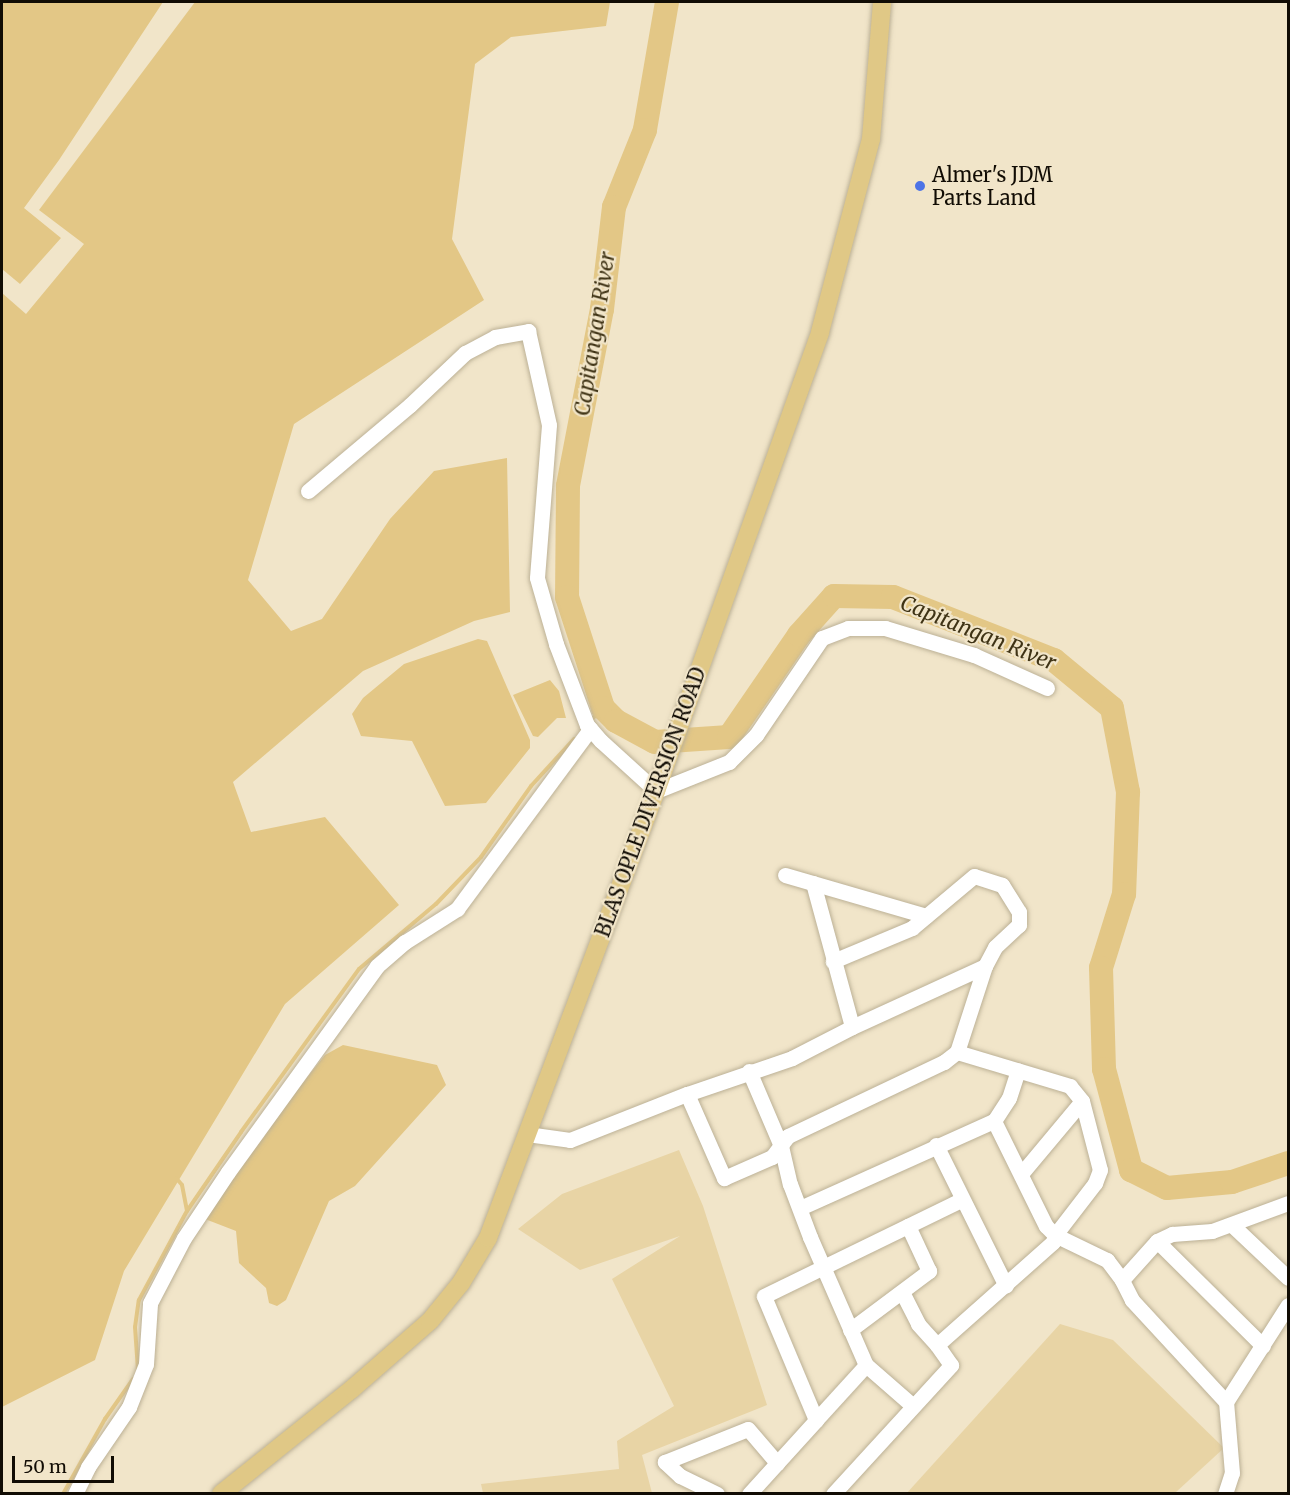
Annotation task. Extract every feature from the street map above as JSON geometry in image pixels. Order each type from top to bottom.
[{"type":"main road","name":"BLAS OPLE DIVERSION ROAD","points":[[221,1494],[352,1389],[430,1322],[461,1283],[488,1238],[676,735],[820,332],[871,139],[882,2]]},
{"type":"street","points":[[308,491],[410,405],[465,353],[495,337],[528,331],[549,425],[537,578],[556,644],[579,708],[589,727],[657,786],[729,762],[756,735],[822,638],[848,628],[885,628],[974,655],[1047,688]]},
{"type":"street","points":[[75,1494],[88,1467],[129,1407],[146,1364],[150,1303],[184,1238],[228,1172],[377,966],[405,942],[457,909],[589,727]]},
{"type":"street","points":[[785,875],[926,916]]},
{"type":"street","points":[[687,1094],[724,1178],[772,1157],[788,1136],[944,1062],[957,1052],[985,966],[995,947],[1020,925],[1018,912],[1002,885],[974,876],[912,928],[833,961]]},
{"type":"street","points":[[813,883],[852,1027]]},
{"type":"street","points":[[527,1134],[570,1140],[749,1071],[792,1058],[852,1027],[985,966]]},
{"type":"street","points":[[937,1345],[1053,1242],[1055,1235],[1095,1183],[1100,1170],[1082,1101],[1070,1086],[957,1052]]},
{"type":"street","points":[[800,1208],[936,1145],[994,1121],[1009,1098],[1018,1070]]},
{"type":"street","points":[[749,1071],[781,1146],[790,1184],[866,1365],[913,1406]]},
{"type":"street","points":[[1021,1174],[1082,1101]]},
{"type":"street","points":[[994,1121],[1046,1226],[1055,1235],[1107,1260],[1122,1280],[1132,1300],[1226,1402],[1232,1473],[1224,1494]]},
{"type":"street","points":[[936,1145],[1006,1286]]},
{"type":"street","points":[[816,1420],[764,1296],[962,1200]]},
{"type":"street","points":[[1122,1280],[1157,1241],[1172,1234],[1212,1231],[1288,1203]]},
{"type":"street","points":[[1232,1225],[1288,1278]]},
{"type":"street","points":[[850,1330],[929,1271],[908,1226]]},
{"type":"street","points":[[1157,1241],[1263,1346]]},
{"type":"street","points":[[833,1494],[951,1365],[918,1324],[903,1292]]},
{"type":"street","points":[[1226,1402],[1288,1305]]},
{"type":"street","points":[[749,1494],[866,1365]]},
{"type":"street","points":[[717,1494],[680,1476],[665,1462],[748,1429],[777,1463]]},
{"type":"shaded area","points":[[2,2],[163,2],[59,160],[24,208],[61,238],[20,284],[2,269]]},
{"type":"shaded area","points":[[195,2],[610,2],[606,26],[511,37],[475,64],[452,239],[484,300],[294,424],[248,580],[291,631],[322,619],[390,519],[434,471],[507,458],[510,612],[474,621],[363,671],[233,782],[251,832],[325,817],[399,905],[285,1004],[124,1271],[95,1360],[2,1407],[2,293],[26,314],[84,244],[39,210]]},
{"type":"shaded area","points":[[478,639],[487,641],[530,740],[530,748],[486,803],[445,806],[412,741],[361,736],[352,714],[363,698],[404,664]]},
{"type":"shaded area","points":[[550,680],[559,691],[566,718],[557,718],[538,737],[533,736],[513,695]]},
{"type":"shaded area","points":[[343,1045],[437,1065],[446,1085],[355,1186],[329,1201],[286,1300],[277,1306],[269,1303],[266,1288],[239,1263],[236,1231],[205,1219],[282,1109],[325,1055]]},
{"type":"shaded area","points":[[679,1150],[703,1206],[767,1405],[642,1455],[652,1493],[483,1493],[481,1484],[619,1469],[617,1441],[674,1406],[612,1279],[680,1236],[580,1270],[518,1229],[562,1194]]},
{"type":"shaded area","points":[[1060,1324],[1113,1340],[1224,1448],[1175,1493],[906,1494]]},
{"type":"waterway","name":"Capitangan River","points":[[667,2],[645,130],[614,207],[602,309],[568,486],[567,597],[603,708],[616,721],[655,742],[729,737],[799,635],[834,596],[893,597],[1054,660],[1112,708],[1128,792],[1124,894],[1101,968],[1104,1069],[1131,1170],[1167,1188],[1232,1182],[1288,1163]]},
{"type":"waterway","points":[[591,720],[603,708]]},
{"type":"waterway","points":[[138,1370],[135,1327],[139,1300],[187,1211],[241,1132],[359,969],[436,904],[481,857],[531,786],[574,739]]},
{"type":"waterway","points":[[176,1178],[182,1185],[187,1210]]},
{"type":"waterway","points":[[63,1494],[105,1419],[133,1379]]},
{"type":"place","name":"Almer's JDM Parts Land","points":[[920,186]]}]
